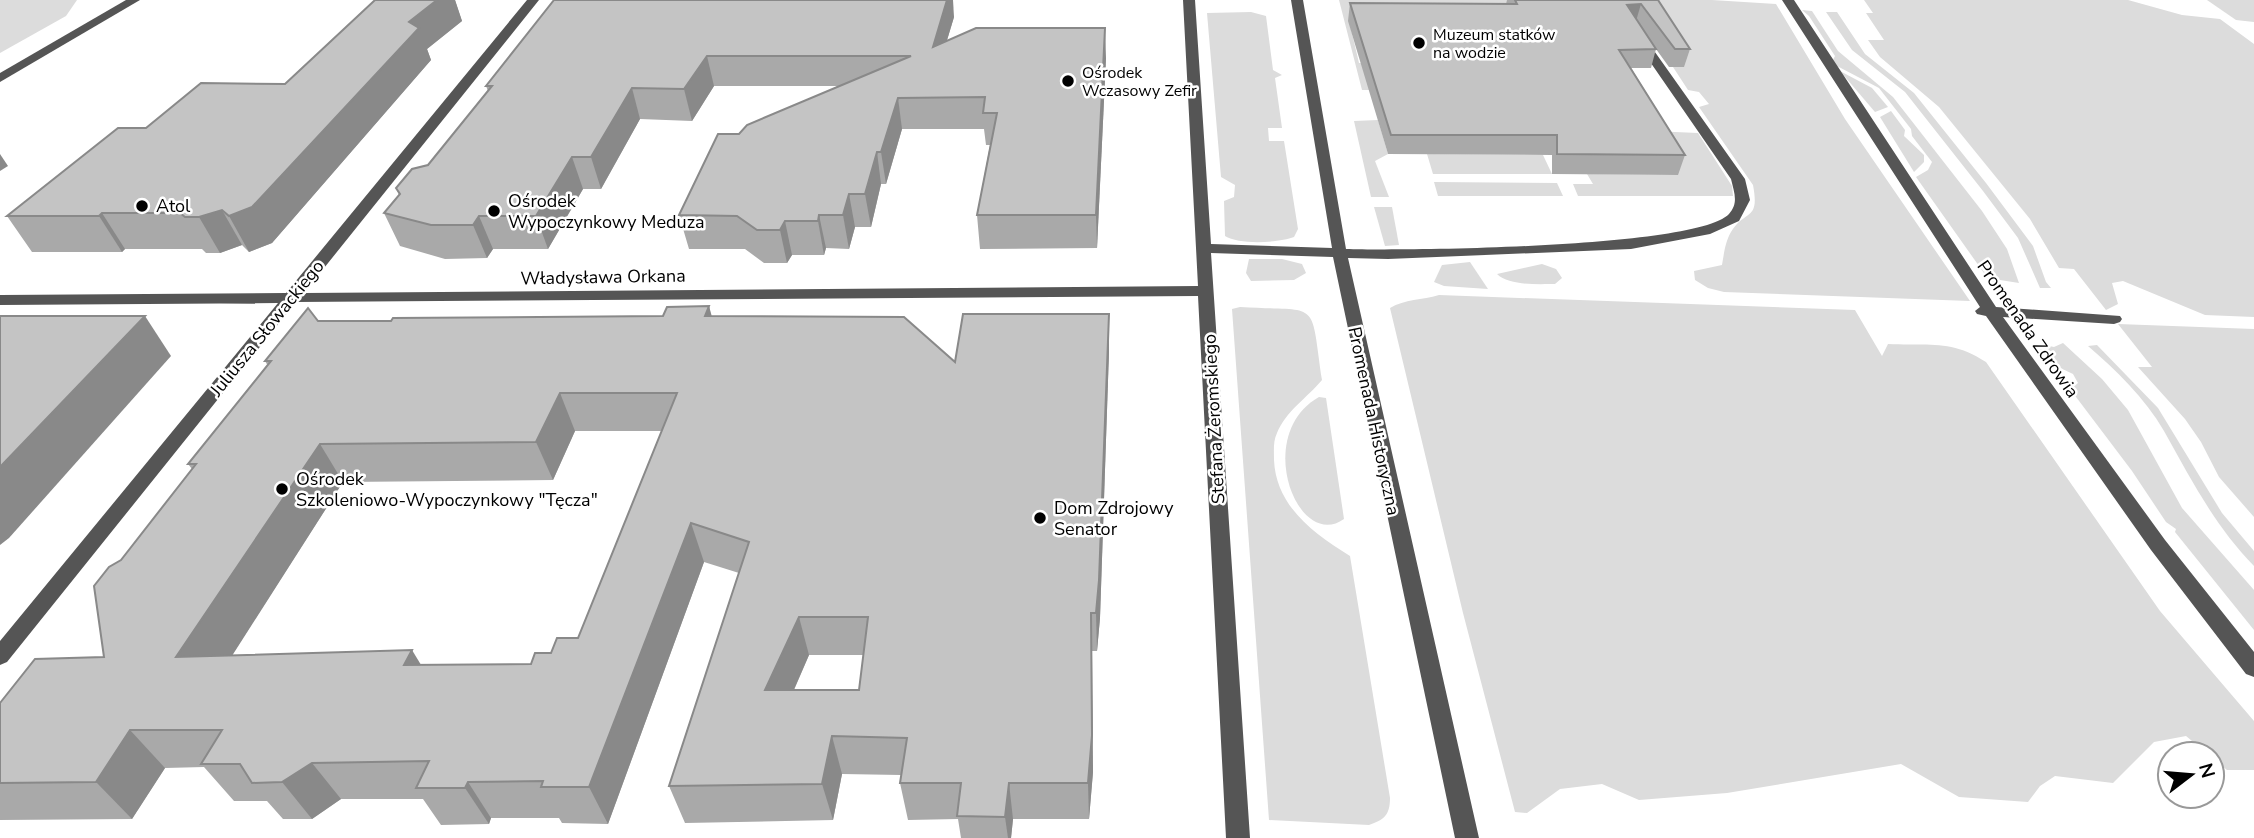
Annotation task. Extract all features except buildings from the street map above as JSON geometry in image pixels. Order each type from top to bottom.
[{"type":"street","points":[[0,78],[134,0]]},
{"type":"street","name":"Juliusza Słowackiego","points":[[0,656],[292,299],[519,7],[533,0]]},
{"type":"street","name":"Stefana Żeromskiego","points":[[1189,0],[1238,838]]},
{"type":"street","name":"Promenada Historyczna","points":[[1297,0],[1338,251],[1467,838]]},
{"type":"street","name":"Promenada Zdrowia","points":[[1788,0],[1983,311],[2254,668]]},
{"type":"street","points":[[1204,248],[1423,254],[1631,245],[1705,231],[1734,218],[1743,200],[1738,178],[1630,25]]},
{"type":"street","name":"Władysława Orkana","points":[[0,300],[1207,290]]},
{"type":"street","points":[[1983,311],[2114,319]]},
{"type":"shaded area","points":[[0,0],[77,0],[66,16],[0,53]]},
{"type":"shaded area","points":[[1339,0],[1712,0],[1776,4],[1845,119],[1970,301],[1724,292],[1708,288],[1695,280],[1694,271],[1722,265],[1731,232],[1753,210],[1753,185],[1699,107],[1709,104],[1699,92],[1688,90],[1673,67],[1683,67],[1646,7],[1349,21],[1359,63],[1380,64],[1405,90],[1362,90]]},
{"type":"shaded area","points":[[1864,0],[2128,0],[2182,15],[2220,19],[2254,44],[2254,317],[2205,315],[2123,281],[2112,283],[2118,304],[2106,310],[2074,269],[2059,268],[2030,219],[1939,107],[1880,57],[1868,40],[1884,40],[1866,13],[1873,13]]},
{"type":"shaded area","points":[[2207,0],[2254,0],[2254,22],[2236,20]]},
{"type":"shaded area","points":[[1802,10],[1812,11],[1838,51],[1893,97],[1982,211],[2007,249],[2019,283],[2000,280],[1991,283],[1916,177],[1928,170],[1932,162],[1912,136],[1911,129],[1879,88],[1837,66],[1833,60],[1835,56],[1809,16]]},
{"type":"shaded area","points":[[1251,12],[1266,16],[1273,70],[1282,75],[1275,78],[1282,128],[1268,128],[1269,141],[1284,141],[1298,229],[1294,237],[1269,242],[1239,241],[1225,236],[1224,201],[1234,197],[1235,185],[1221,177],[1207,13]]},
{"type":"shaded area","points":[[1826,12],[1837,12],[1865,54],[1914,93],[2033,246],[2046,282],[2051,288],[2040,288],[2018,238],[1905,92],[1852,50]]},
{"type":"shaded area","points":[[1840,71],[1872,88],[1888,107],[1875,112]]},
{"type":"shaded area","points":[[1891,111],[1905,130],[1904,136],[1924,155],[1924,162],[1914,172],[1880,117]]},
{"type":"shaded area","points":[[1378,120],[1388,154],[1375,161],[1389,197],[1371,197],[1354,121]]},
{"type":"shaded area","points":[[1652,131],[1698,133],[1732,186],[1733,196],[1578,196],[1573,184],[1593,184],[1587,174],[1678,175]]},
{"type":"shaded area","points":[[1427,154],[1543,155],[1552,174],[1433,174]]},
{"type":"shaded area","points":[[1434,182],[1557,183],[1563,196],[1438,196]]},
{"type":"shaded area","points":[[1374,207],[1392,207],[1399,245],[1385,246]]},
{"type":"shaded area","points":[[1249,259],[1282,259],[1302,264],[1306,273],[1294,280],[1251,281],[1246,273]]},
{"type":"shaded area","points":[[1470,262],[1488,289],[1444,286],[1434,282],[1442,265]]},
{"type":"shaded area","points":[[1542,264],[1556,269],[1562,278],[1555,284],[1525,284],[1509,281],[1497,274]]},
{"type":"shaded area","points":[[1439,295],[1855,310],[1882,356],[1888,344],[1939,345],[1962,350],[1986,362],[2160,611],[2254,721],[2254,770],[2226,769],[2226,740],[2191,740],[2186,736],[2156,740],[2113,783],[2055,776],[2040,786],[2028,802],[1959,797],[1901,764],[1727,793],[1639,800],[1602,784],[1560,789],[1527,813],[1515,812],[1463,613],[1390,308],[1408,301]]},
{"type":"shaded area","points":[[1240,307],[1298,310],[1307,314],[1316,334],[1322,380],[1281,425],[1275,439],[1274,460],[1276,476],[1289,505],[1310,528],[1350,556],[1390,798],[1385,816],[1369,825],[1269,820],[1232,309]]},
{"type":"shaded area","points":[[2118,324],[2254,329],[2254,517],[2219,477],[2201,442],[2185,419],[2138,367],[2152,367]]},
{"type":"shaded area","points":[[2035,343],[2054,347],[2063,343],[2102,379],[2128,410],[2182,508],[2254,590],[2254,630],[2175,532],[2176,529],[2166,522],[2132,471],[2070,389],[2078,383],[2073,374],[2054,365]]},
{"type":"shaded area","points":[[2097,345],[2158,408],[2222,513],[2254,551],[2254,566],[2215,518],[2148,407],[2088,346]]},
{"type":"shaded area","points":[[1319,397],[1326,398],[1344,519],[1327,525],[1311,519],[1298,505],[1289,485],[1285,461],[1288,437],[1299,415]]},
{"type":"place","name":"Muzeum statków na wodzie","points":[[1419,43]]},
{"type":"place","name":"Ośrodek Wczasowy Zefir","points":[[1068,81]]},
{"type":"place","name":"Atol","points":[[142,206]]},
{"type":"place","name":"Ośrodek Wypoczynkowy Meduza","points":[[494,211]]},
{"type":"place","name":"Ośrodek Szkoleniowo-Wypoczynkowy \"Tęcza\"","points":[[282,489]]},
{"type":"place","name":"Dom Zdrojowy Senator","points":[[1040,518]]}]
